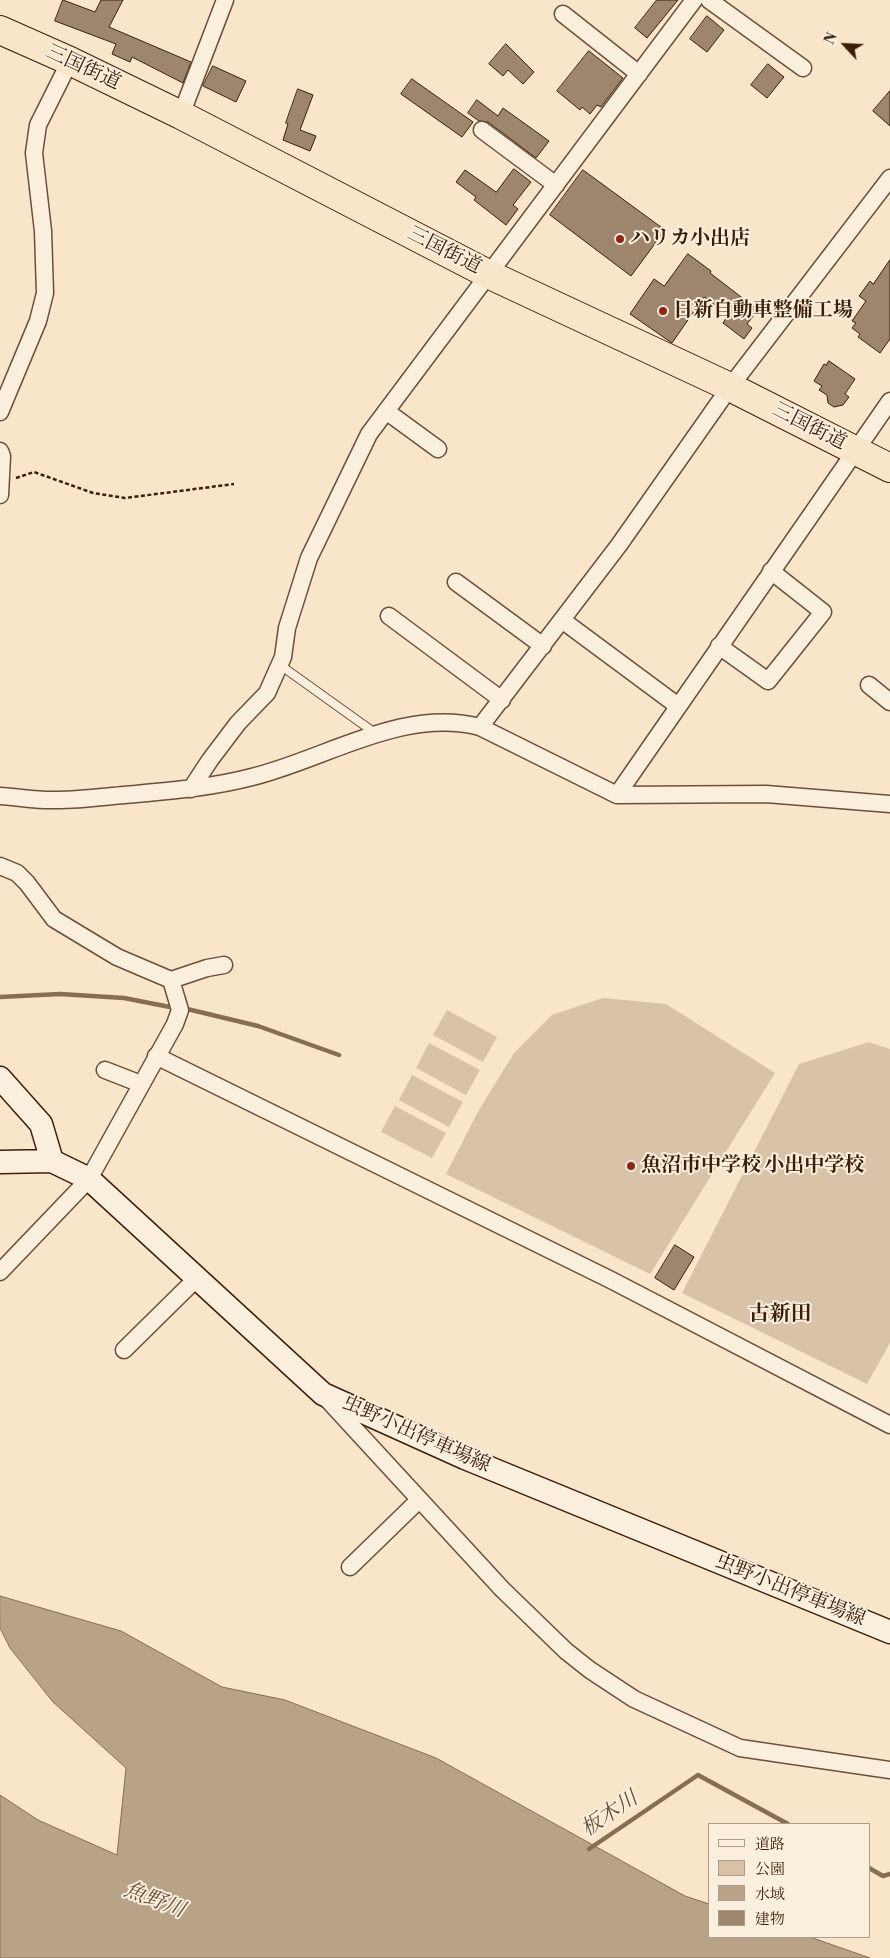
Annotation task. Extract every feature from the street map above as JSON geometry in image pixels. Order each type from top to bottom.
[{"type":"highway","name":"三国街道","points":[[0,30],[70,61],[181,115],[490,275],[730,387],[890,468]]},
{"type":"main road","points":[[0,1078],[41,1124],[52,1161]]},
{"type":"main road","name":"虫野小出停車場線","points":[[0,1162],[52,1161],[89,1179],[323,1394],[465,1458],[890,1632]]},
{"type":"street","points":[[181,115],[225,0]]},
{"type":"street","points":[[191,789],[238,723],[267,693],[283,657],[287,628],[309,558],[369,434],[490,275],[694,0]]},
{"type":"street","points":[[709,0],[803,68]]},
{"type":"street","points":[[563,14],[639,74]]},
{"type":"street","points":[[0,412],[38,320],[45,293],[43,231],[34,153],[38,125],[70,61]]},
{"type":"street","points":[[482,130],[556,185]]},
{"type":"street","points":[[480,727],[619,546],[730,387],[890,178]]},
{"type":"street","points":[[617,795],[770,571],[890,401]]},
{"type":"street","points":[[386,411],[438,449]]},
{"type":"street","points":[[1,454],[1,489]]},
{"type":"street","points":[[719,646],[768,681],[823,612],[770,571]]},
{"type":"street","points":[[456,582],[543,646]]},
{"type":"street","points":[[389,616],[502,700]]},
{"type":"street","points":[[562,620],[678,706]]},
{"type":"street","points":[[869,685],[890,702]]},
{"type":"street","points":[[0,796],[55,800],[191,789],[251,778],[304,762],[394,728],[430,722],[460,722],[480,727],[617,795],[766,794],[890,804]]},
{"type":"street","points":[[0,866],[16,873],[27,883],[54,919],[117,957],[171,980],[207,968],[224,965]]},
{"type":"street","points":[[0,1272],[89,1179],[156,1056],[176,1024],[178,1004],[171,980]]},
{"type":"street","points":[[156,1056],[611,1280],[890,1425]]},
{"type":"street","points":[[105,1070],[141,1084]]},
{"type":"street","points":[[124,1350],[197,1278]]},
{"type":"street","points":[[323,1394],[502,1589],[566,1651],[590,1670],[634,1699],[740,1748],[890,1770]]},
{"type":"street","points":[[350,1567],[419,1500]]},
{"type":"lane","points":[[280,664],[377,734]]},
{"type":"path","points":[[1,489],[34,472],[94,493],[125,498],[234,484]]},
{"type":"green space","points":[[603,998],[666,1004],[775,1073],[650,1274],[446,1174],[479,1110],[514,1053],[552,1015]]},
{"type":"green space","points":[[447,1010],[497,1037],[483,1062],[433,1035]]},
{"type":"green space","points":[[869,1042],[890,1049],[890,1343],[867,1384],[682,1293],[799,1064]]},
{"type":"green space","points":[[429,1043],[480,1070],[466,1095],[416,1068]]},
{"type":"green space","points":[[412,1075],[463,1102],[449,1127],[399,1100]]},
{"type":"green space","points":[[395,1106],[446,1133],[432,1158],[381,1132]]},
{"type":"water","name":"魚野川","points":[[0,1596],[121,1631],[222,1687],[285,1700],[436,1758],[685,1896],[708,1904],[708,1938],[813,1938],[870,1958],[0,1958],[0,1795],[38,1820],[117,1855],[126,1768],[53,1702],[10,1648],[0,1628]]},
{"type":"building","points":[[63,0],[95,12],[101,0],[123,0],[109,27],[191,62],[183,83],[132,57],[130,62],[112,54],[116,44],[55,21]]},
{"type":"building","points":[[657,0],[678,0],[647,38],[635,28]]},
{"type":"building","points":[[707,16],[724,30],[707,52],[690,39]]},
{"type":"building","points":[[506,44],[534,72],[523,84],[508,70],[503,76],[489,64]]},
{"type":"building","points":[[589,51],[623,78],[601,107],[597,105],[590,114],[582,107],[580,110],[557,91]]},
{"type":"building","points":[[768,64],[784,77],[767,98],[751,85]]},
{"type":"building","points":[[213,66],[246,81],[236,102],[203,86]]},
{"type":"building","points":[[412,79],[473,122],[462,137],[401,94]]},
{"type":"building","points":[[298,89],[313,95],[300,130],[316,136],[310,151],[283,140],[288,124],[286,123]]},
{"type":"building","points":[[890,91],[890,126],[873,111]]},
{"type":"building","points":[[477,100],[498,116],[503,108],[549,141],[536,158],[488,122],[479,121],[468,113]]},
{"type":"building","points":[[514,169],[531,182],[513,205],[518,209],[506,225],[474,200],[476,197],[456,182],[465,170],[496,192]]},
{"type":"building","name":"ハリカ小出店","points":[[583,170],[665,230],[631,276],[550,215]]},
{"type":"building","points":[[688,254],[758,310],[747,324],[752,328],[744,339],[723,323],[728,315],[704,297],[672,343],[630,314],[654,279],[664,286]]},
{"type":"building","points":[[890,260],[890,339],[880,353],[858,337],[860,334],[852,328],[856,323],[852,321],[866,301],[859,296],[870,281],[873,284]]},
{"type":"building","points":[[829,361],[855,379],[845,394],[849,397],[843,405],[834,407],[828,403],[827,395],[819,390],[822,386],[814,381],[824,364],[826,365]]},
{"type":"building","points":[[675,1245],[694,1257],[674,1290],[655,1278]]},
{"type":"waterway","points":[[0,997],[60,994],[124,998],[175,1008]]},
{"type":"waterway","points":[[183,1008],[258,1026],[339,1055]]},
{"type":"waterway","name":"板木川","points":[[589,1849],[698,1775],[786,1823]]},
{"type":"waterway","name":"板木川","points":[[870,1869],[883,1876],[890,1874]]},
{"type":"place","name":"ハリカ小出店","points":[[620,239]]},
{"type":"place","name":"日新自動車整備工場","points":[[663,311]]},
{"type":"place","name":"魚沼市中学校 小出中学校","points":[[631,1166]]},
{"type":"district","name":"古新田","points":[[780,1315]]}]
